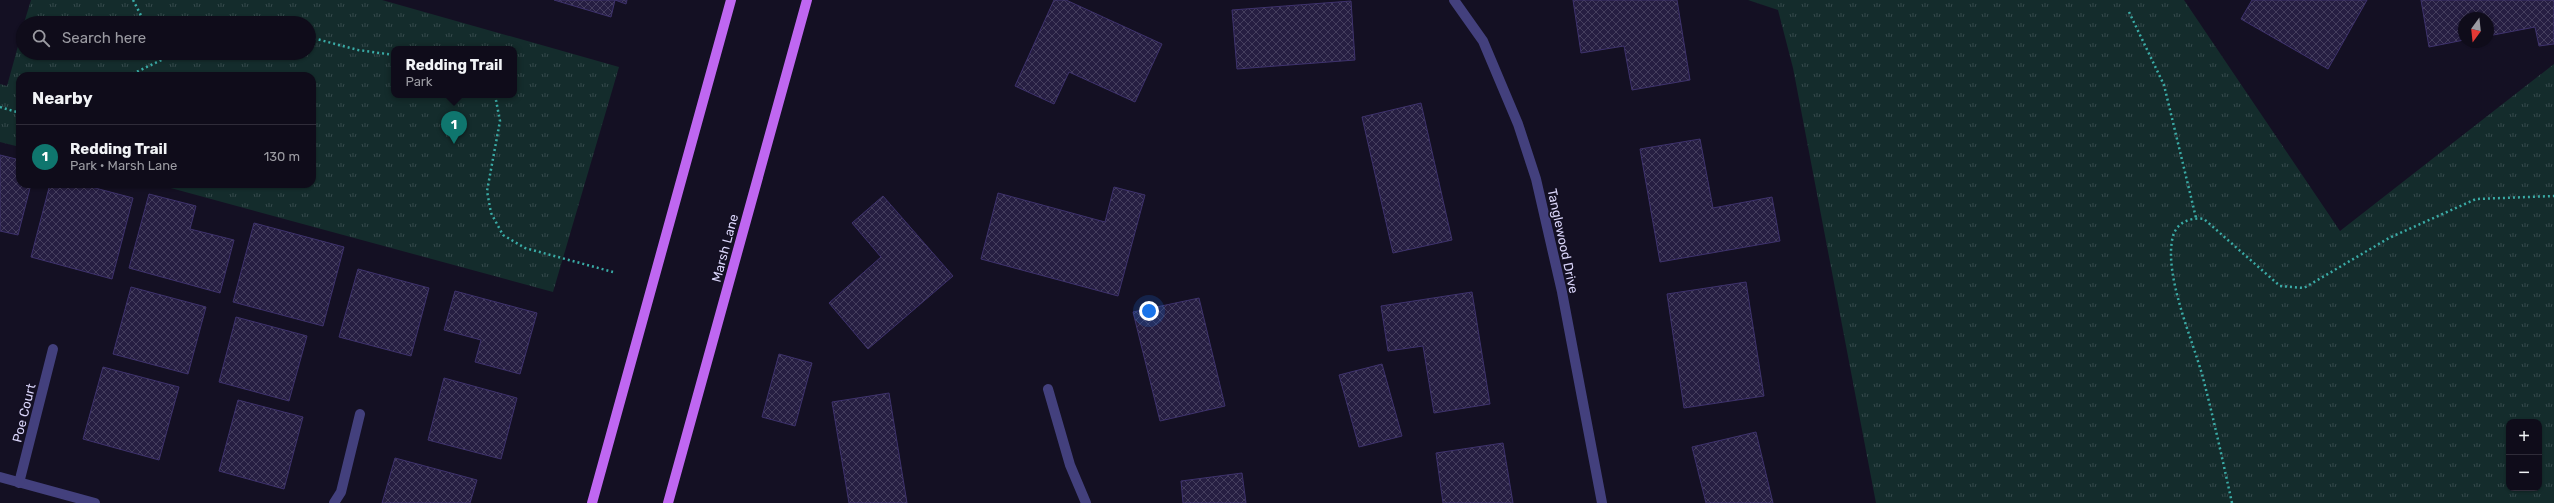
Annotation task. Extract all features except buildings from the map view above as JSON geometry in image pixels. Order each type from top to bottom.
[{"type":"main road","points":[[592,503],[731,0]]},
{"type":"main road","name":"Marsh Lane","points":[[668,503],[807,0]]},
{"type":"street","name":"Tanglewood Drive","points":[[1454,0],[1483,41],[1518,124],[1536,178],[1562,292],[1602,503]]},
{"type":"street","name":"Poe Court","points":[[19,483],[53,349]]},
{"type":"street","points":[[1048,389],[1070,466],[1086,503]]},
{"type":"street","points":[[334,503],[341,492],[360,414]]},
{"type":"street","points":[[0,478],[95,503]]},
{"type":"path","points":[[133,0],[141,16]]},
{"type":"path","points":[[2129,12],[2164,85],[2196,218]]},
{"type":"path","points":[[316,39],[358,50],[391,55]]},
{"type":"path","points":[[136,72],[158,61]]},
{"type":"path","points":[[496,98],[500,121],[487,191],[491,213],[503,235],[525,248],[612,272]]},
{"type":"path","points":[[0,107],[16,112]]},
{"type":"path","points":[[2232,503],[2203,378],[2174,278],[2173,237],[2181,224],[2196,218],[2211,223],[2280,286],[2304,288],[2389,238],[2476,198],[2554,196]]},
{"type":"green space","points":[[31,0],[382,0],[619,67],[553,292],[171,188],[316,188],[316,72],[16,72],[16,146],[0,142],[0,84],[7,86],[16,53],[16,60],[316,60],[316,16],[26,16]]},
{"type":"green space","points":[[1748,0],[2184,0],[2340,231],[2554,64],[2554,503],[1876,503],[1793,68],[1778,10]]},
{"type":"place","name":"Redding Trail","points":[[454,144]]}]
